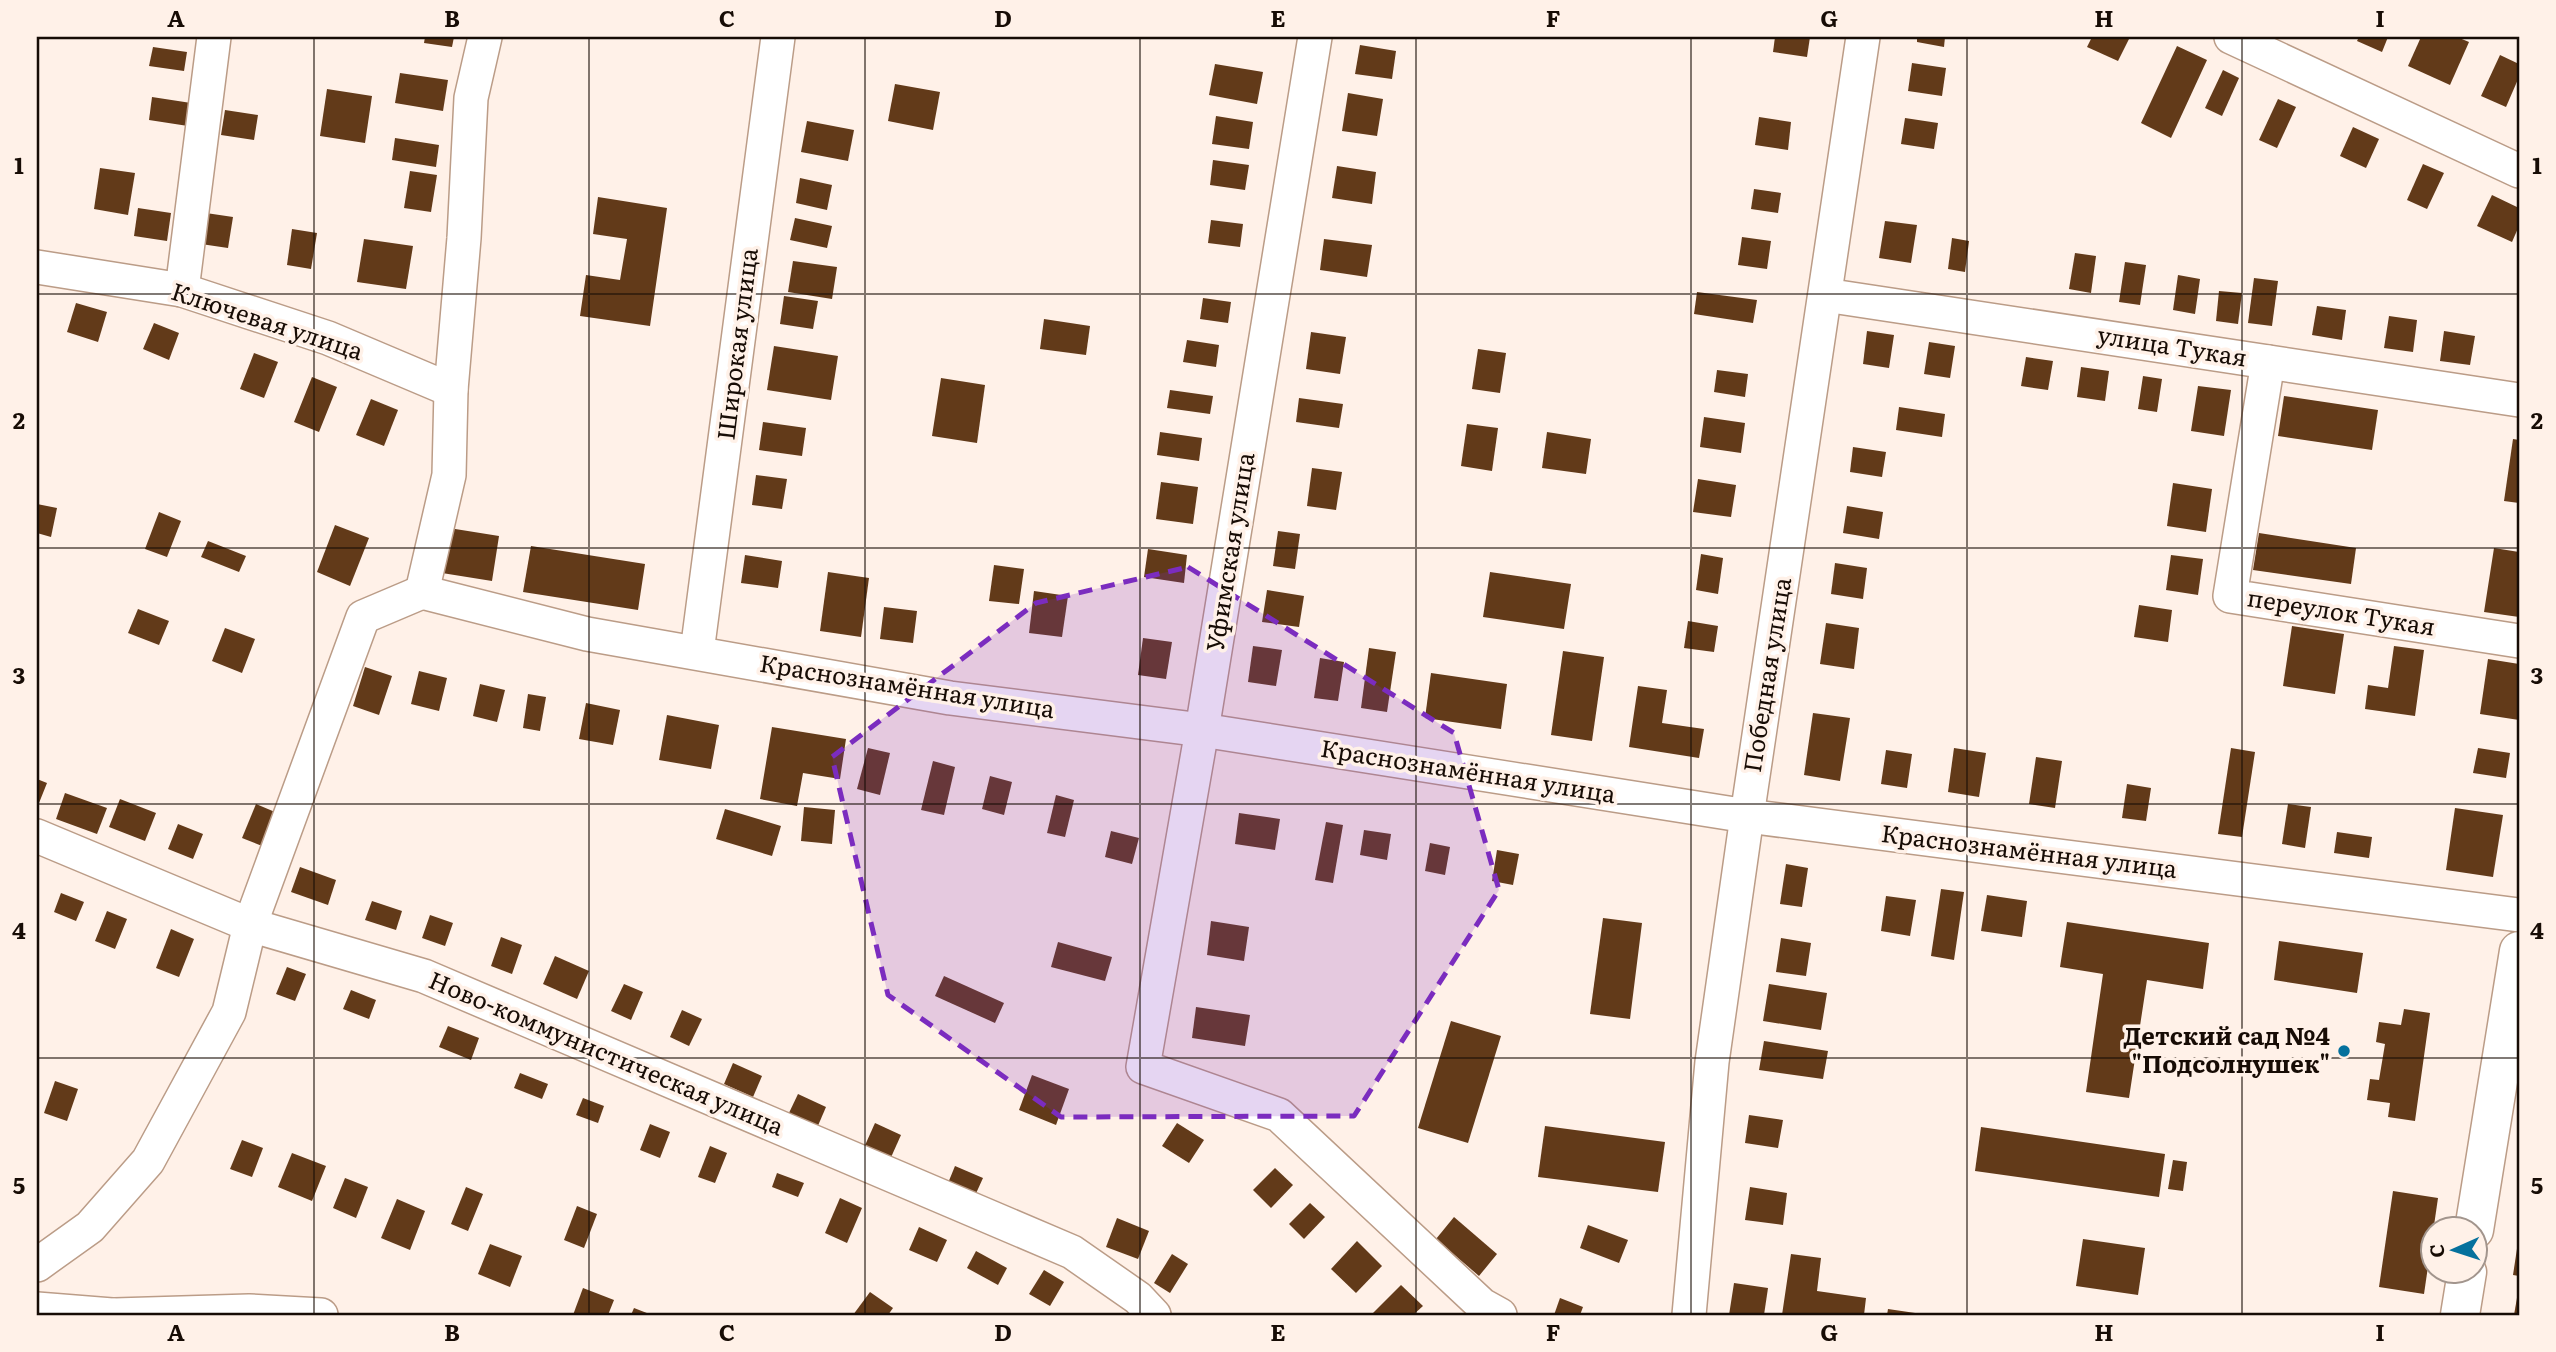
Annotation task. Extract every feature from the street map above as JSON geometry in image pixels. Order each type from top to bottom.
[{"type":"main road","points":[[2476,1216],[2519,951]]},
{"type":"main road","points":[[2460,1315],[2465,1286]]},
{"type":"street","points":[[182,290],[214,37]]},
{"type":"street","points":[[37,1265],[90,1227],[148,1161],[229,1012],[250,925],[362,617],[422,592],[450,475],[451,390],[464,238],[471,98],[485,37]]},
{"type":"street","name":"Широкая улица","points":[[697,652],[778,37]]},
{"type":"street","name":"Уфимская улица","points":[[1315,37],[1202,730],[1143,1067],[1279,1115],[1482,1305],[1500,1315]]},
{"type":"street","name":"Победная улица","points":[[1689,1315],[1712,1062],[1746,816],[1863,37]]},
{"type":"street","points":[[2231,37],[2519,171]]},
{"type":"street","name":"Ключевая улица","points":[[37,267],[182,290],[328,338],[451,390]]},
{"type":"street","name":"улица Тукая","points":[[1825,295],[2519,400]]},
{"type":"street","name":"переулок Тукая","points":[[2268,362],[2230,596],[2519,641]]},
{"type":"street","name":"Краснознамённая улица","points":[[422,592],[587,634],[950,698],[1202,730],[1746,816],[2519,915]]},
{"type":"street","name":"Ново-коммунистическая улица","points":[[37,836],[250,925],[424,976],[1072,1252],[1138,1298],[1154,1315]]},
{"type":"street","points":[[37,1309],[113,1315],[321,1315]]},
{"type":"highlighted area","points":[[1188,567],[1454,733],[1499,890],[1354,1116],[1061,1117],[888,995],[832,757],[1036,603]]},
{"type":"building","points":[[425,37],[454,37],[452,47],[424,43]]},
{"type":"building","points":[[1775,37],[1810,37],[1807,57],[1773,52]]},
{"type":"building","points":[[1917,37],[1945,37],[1944,47],[1917,42]]},
{"type":"building","points":[[2092,37],[2130,37],[2118,61],[2087,47]]},
{"type":"building","points":[[2359,37],[2388,37],[2382,52],[2357,41]]},
{"type":"building","points":[[2421,37],[2457,37],[2469,42],[2450,85],[2408,66]]},
{"type":"building","points":[[1360,45],[1396,51],[1392,79],[1355,74]]},
{"type":"building","points":[[2177,46],[2207,60],[2171,138],[2141,123]]},
{"type":"building","points":[[153,47],[187,52],[184,71],[149,66]]},
{"type":"building","points":[[2500,55],[2519,64],[2519,77],[2506,107],[2481,96]]},
{"type":"building","points":[[1912,63],[1946,68],[1942,96],[1908,91]]},
{"type":"building","points":[[1215,64],[1263,72],[1257,104],[1209,95]]},
{"type":"building","points":[[2223,70],[2239,78],[2222,116],[2205,108]]},
{"type":"building","points":[[400,73],[448,80],[443,111],[395,103]]},
{"type":"building","points":[[895,84],[940,92],[933,130],[888,121]]},
{"type":"building","points":[[327,89],[372,96],[365,143],[320,136]]},
{"type":"building","points":[[1348,93],[1383,99],[1377,136],[1342,131]]},
{"type":"building","points":[[152,97],[191,103],[188,126],[149,120]]},
{"type":"building","points":[[2278,99],[2296,107],[2277,148],[2259,140]]},
{"type":"building","points":[[225,110],[258,115],[254,140],[221,135]]},
{"type":"building","points":[[1216,116],[1253,122],[1249,149],[1212,144]]},
{"type":"building","points":[[1759,117],[1791,122],[1788,150],[1755,145]]},
{"type":"building","points":[[1905,118],[1938,123],[1934,149],[1901,144]]},
{"type":"building","points":[[807,121],[854,130],[848,161],[801,152]]},
{"type":"building","points":[[2353,127],[2379,139],[2366,168],[2340,156]]},
{"type":"building","points":[[395,138],[439,145],[436,167],[392,160]]},
{"type":"building","points":[[1213,160],[1249,165],[1245,190],[1210,185]]},
{"type":"building","points":[[2423,164],[2444,173],[2427,209],[2407,200]]},
{"type":"building","points":[[1337,166],[1376,172],[1372,204],[1332,198]]},
{"type":"building","points":[[100,168],[135,173],[128,215],[94,209]]},
{"type":"building","points":[[410,171],[437,175],[431,212],[404,208]]},
{"type":"building","points":[[800,178],[832,185],[827,210],[796,203]]},
{"type":"building","points":[[1754,189],[1781,193],[1778,213],[1751,209]]},
{"type":"building","points":[[2492,195],[2519,208],[2519,226],[2512,242],[2477,226]]},
{"type":"building","points":[[598,197],[667,208],[650,326],[580,316],[586,275],[620,280],[627,239],[593,234]]},
{"type":"building","points":[[138,208],[171,213],[167,241],[134,236]]},
{"type":"building","points":[[206,213],[233,217],[228,248],[201,244]]},
{"type":"building","points":[[795,218],[832,226],[827,248],[790,240]]},
{"type":"building","points":[[1211,220],[1243,224],[1240,247],[1208,243]]},
{"type":"building","points":[[1885,221],[1917,225],[1911,263],[1879,258]]},
{"type":"building","points":[[292,229],[317,233],[311,269],[287,265]]},
{"type":"building","points":[[1742,237],[1771,241],[1767,269],[1738,265]]},
{"type":"building","points":[[1952,238],[1969,241],[1965,272],[1948,269]]},
{"type":"building","points":[[364,239],[413,246],[406,289],[357,282]]},
{"type":"building","points":[[1324,239],[1372,245],[1367,277],[1320,270]]},
{"type":"building","points":[[2075,253],[2096,256],[2091,293],[2069,289]]},
{"type":"building","points":[[793,261],[837,267],[832,299],[788,292]]},
{"type":"building","points":[[2125,262],[2146,265],[2140,305],[2119,302]]},
{"type":"building","points":[[2178,275],[2200,279],[2195,314],[2173,310]]},
{"type":"building","points":[[2254,278],[2278,281],[2272,326],[2248,323]]},
{"type":"building","points":[[2219,291],[2242,293],[2238,324],[2216,321]]},
{"type":"building","points":[[1697,292],[1757,300],[1753,323],[1694,314]]},
{"type":"building","points":[[784,296],[818,301],[813,329],[780,324]]},
{"type":"building","points":[[1203,298],[1231,302],[1228,323],[1200,319]]},
{"type":"building","points":[[76,303],[107,312],[98,342],[67,332]]},
{"type":"building","points":[[2317,306],[2346,310],[2342,340],[2312,335]]},
{"type":"building","points":[[2389,316],[2417,320],[2413,352],[2384,348]]},
{"type":"building","points":[[1044,319],[1090,326],[1086,355],[1040,349]]},
{"type":"building","points":[[154,323],[179,333],[169,360],[143,349]]},
{"type":"building","points":[[1867,331],[1894,335],[1889,368],[1863,364]]},
{"type":"building","points":[[2444,331],[2475,336],[2470,365],[2440,361]]},
{"type":"building","points":[[1311,332],[1346,337],[1340,374],[1306,369]]},
{"type":"building","points":[[1187,340],[1219,345],[1216,367],[1183,362]]},
{"type":"building","points":[[1929,342],[1955,346],[1950,378],[1924,374]]},
{"type":"building","points":[[774,346],[838,356],[831,400],[767,390]]},
{"type":"building","points":[[1478,349],[1506,353],[1500,393],[1472,389]]},
{"type":"building","points":[[254,353],[278,362],[264,398],[240,389]]},
{"type":"building","points":[[2026,357],[2053,361],[2048,390],[2021,386]]},
{"type":"building","points":[[2081,367],[2109,371],[2105,401],[2077,397]]},
{"type":"building","points":[[1717,370],[1748,374],[1745,397],[1714,392]]},
{"type":"building","points":[[2143,376],[2162,379],[2157,412],[2138,409]]},
{"type":"building","points":[[312,377],[337,387],[319,432],[294,422]]},
{"type":"building","points":[[941,378],[985,385],[977,443],[932,436]]},
{"type":"building","points":[[2198,386],[2231,390],[2224,436],[2191,431]]},
{"type":"building","points":[[1170,390],[1213,396],[1210,414],[1167,408]]},
{"type":"building","points":[[2284,396],[2378,410],[2372,450],[2278,436]]},
{"type":"building","points":[[1299,398],[1343,404],[1339,428],[1296,422]]},
{"type":"building","points":[[371,399],[398,410],[384,446],[356,435]]},
{"type":"building","points":[[1899,407],[1945,414],[1942,437],[1896,430]]},
{"type":"building","points":[[1704,417],[1745,423],[1741,453],[1700,447]]},
{"type":"building","points":[[763,422],[806,428],[802,456],[759,450]]},
{"type":"building","points":[[1467,424],[1498,428],[1492,471],[1461,466]]},
{"type":"building","points":[[1160,432],[1202,438],[1199,461],[1157,455]]},
{"type":"building","points":[[1547,432],[1591,439],[1586,474],[1542,468]]},
{"type":"building","points":[[2513,439],[2519,440],[2519,503],[2504,501]]},
{"type":"building","points":[[1853,447],[1886,452],[1882,477],[1850,472]]},
{"type":"building","points":[[1312,468],[1342,472],[1336,510],[1307,506]]},
{"type":"building","points":[[756,475],[787,479],[782,509],[752,505]]},
{"type":"building","points":[[1698,479],[1736,485],[1731,517],[1693,512]]},
{"type":"building","points":[[1161,482],[1198,487],[1193,524],[1156,519]]},
{"type":"building","points":[[2173,483],[2212,489],[2206,532],[2167,526]]},
{"type":"building","points":[[37,504],[57,508],[51,537],[37,533]]},
{"type":"building","points":[[1847,506],[1883,512],[1879,539],[1843,533]]},
{"type":"building","points":[[159,512],[181,521],[167,557],[145,549]]},
{"type":"building","points":[[335,525],[369,538],[350,586],[317,572]]},
{"type":"building","points":[[449,528],[499,536],[492,581],[442,573]]},
{"type":"building","points":[[1278,531],[1300,534],[1295,569],[1273,566]]},
{"type":"building","points":[[2259,533],[2356,548],[2351,584],[2253,570]]},
{"type":"building","points":[[208,541],[246,556],[239,572],[201,557]]},
{"type":"building","points":[[531,546],[645,564],[638,610],[523,592]]},
{"type":"building","points":[[2494,548],[2519,552],[2519,617],[2484,612]]},
{"type":"building","points":[[1148,549],[1187,555],[1184,583],[1144,577]]},
{"type":"building","points":[[1701,554],[1723,558],[1718,594],[1696,590]]},
{"type":"building","points":[[745,555],[782,561],[778,588],[741,583]]},
{"type":"building","points":[[2171,555],[2203,559],[2198,595],[2166,590]]},
{"type":"building","points":[[1835,563],[1867,568],[1863,599],[1831,594]]},
{"type":"building","points":[[994,565],[1024,569],[1019,604],[989,601]]},
{"type":"building","points":[[828,572],[869,578],[861,637],[820,631]]},
{"type":"building","points":[[1490,572],[1571,584],[1564,629],[1483,617]]},
{"type":"building","points":[[1267,590],[1304,596],[1299,627],[1262,622]]},
{"type":"building","points":[[1034,591],[1068,596],[1062,637],[1029,633]]},
{"type":"building","points":[[2139,605],[2172,610],[2168,642],[2134,637]]},
{"type":"building","points":[[884,607],[917,611],[913,643],[880,639]]},
{"type":"building","points":[[138,609],[169,621],[159,645],[128,633]]},
{"type":"building","points":[[1688,621],[1718,626],[1714,652],[1684,648]]},
{"type":"building","points":[[1826,623],[1859,628],[1854,669],[1820,664]]},
{"type":"building","points":[[2292,626],[2344,634],[2335,694],[2283,686]]},
{"type":"building","points":[[225,628],[255,639],[242,673],[212,661]]},
{"type":"building","points":[[1143,638],[1172,642],[1166,679],[1138,675]]},
{"type":"building","points":[[1253,646],[1282,650],[1276,686],[1248,682]]},
{"type":"building","points":[[2394,646],[2424,650],[2415,716],[2365,709],[2368,685],[2388,688]]},
{"type":"building","points":[[1369,648],[1396,652],[1387,712],[1361,708]]},
{"type":"building","points":[[1563,651],[1604,657],[1592,741],[1551,735]]},
{"type":"building","points":[[1320,658],[1344,662],[1338,701],[1314,698]]},
{"type":"building","points":[[2488,659],[2519,664],[2519,720],[2480,714]]},
{"type":"building","points":[[365,667],[392,676],[379,715],[353,706]]},
{"type":"building","points":[[419,671],[447,678],[439,711],[411,704]]},
{"type":"building","points":[[1431,673],[1507,684],[1501,729],[1425,718]]},
{"type":"building","points":[[480,684],[505,690],[497,722],[473,716]]},
{"type":"building","points":[[1638,686],[1667,690],[1662,723],[1704,729],[1699,758],[1629,747]]},
{"type":"building","points":[[528,694],[546,697],[540,731],[523,728]]},
{"type":"building","points":[[586,703],[620,710],[613,745],[579,739]]},
{"type":"building","points":[[1813,713],[1850,718],[1840,781],[1804,775]]},
{"type":"building","points":[[667,715],[719,725],[711,769],[659,760]]},
{"type":"building","points":[[772,727],[846,739],[840,779],[803,773],[797,806],[760,799]]},
{"type":"building","points":[[868,748],[890,753],[880,795],[857,789]]},
{"type":"building","points":[[1954,748],[1986,753],[1979,797],[1948,792]]},
{"type":"building","points":[[2231,748],[2255,752],[2242,837],[2218,834]]},
{"type":"building","points":[[2478,748],[2510,753],[2506,778],[2473,773]]},
{"type":"building","points":[[1886,750],[1912,754],[1907,788],[1881,784]]},
{"type":"building","points":[[2036,757],[2062,761],[2055,808],[2029,804]]},
{"type":"building","points":[[933,761],[955,767],[944,815],[921,810]]},
{"type":"building","points":[[990,776],[1012,782],[1004,815],[982,809]]},
{"type":"building","points":[[37,779],[47,783],[37,808]]},
{"type":"building","points":[[2127,784],[2151,788],[2146,821],[2122,818]]},
{"type":"building","points":[[65,793],[107,808],[97,834],[56,819]]},
{"type":"building","points":[[1056,795],[1074,800],[1065,837],[1047,833]]},
{"type":"building","points":[[120,799],[156,813],[145,841],[109,827]]},
{"type":"building","points":[[256,804],[275,812],[262,846],[242,838]]},
{"type":"building","points":[[2288,804],[2311,807],[2305,848],[2282,844]]},
{"type":"building","points":[[804,807],[835,810],[832,844],[801,841]]},
{"type":"building","points":[[2455,808],[2503,815],[2493,877],[2446,870]]},
{"type":"building","points":[[725,809],[781,826],[772,856],[716,839]]},
{"type":"building","points":[[1239,813],[1280,819],[1275,850],[1235,844]]},
{"type":"building","points":[[1326,822],[1343,825],[1333,883],[1315,880]]},
{"type":"building","points":[[178,824],[203,834],[193,859],[168,849]]},
{"type":"building","points":[[1364,830],[1391,834],[1387,860],[1360,855]]},
{"type":"building","points":[[1111,831],[1139,838],[1132,864],[1105,857]]},
{"type":"building","points":[[2337,832],[2372,837],[2369,858],[2334,853]]},
{"type":"building","points":[[1430,843],[1450,847],[1445,875],[1425,871]]},
{"type":"building","points":[[1497,850],[1519,854],[1513,885],[1492,881]]},
{"type":"building","points":[[1786,864],[1808,868],[1802,907],[1780,904]]},
{"type":"building","points":[[300,867],[336,880],[328,905],[291,892]]},
{"type":"building","points":[[1941,889],[1964,892],[1954,960],[1931,956]]},
{"type":"building","points":[[61,893],[84,902],[76,921],[54,912]]},
{"type":"building","points":[[1987,895],[2027,901],[2022,937],[1981,931]]},
{"type":"building","points":[[1886,896],[1916,900],[1910,936],[1881,931]]},
{"type":"building","points":[[372,901],[402,911],[396,930],[365,920]]},
{"type":"building","points":[[107,911],[127,919],[115,949],[95,941]]},
{"type":"building","points":[[430,915],[453,923],[445,946],[422,938]]},
{"type":"building","points":[[1603,918],[1642,923],[1630,1019],[1590,1014]]},
{"type":"building","points":[[1211,921],[1249,927],[1244,961],[1207,955]]},
{"type":"building","points":[[2067,922],[2209,943],[2203,989],[2147,980],[2129,1098],[2086,1092],[2103,974],[2060,967]]},
{"type":"building","points":[[171,929],[194,939],[179,977],[156,968]]},
{"type":"building","points":[[501,937],[522,945],[512,974],[491,966]]},
{"type":"building","points":[[1781,938],[1811,943],[1806,976],[1776,972]]},
{"type":"building","points":[[2279,941],[2363,953],[2357,993],[2274,980]]},
{"type":"building","points":[[1058,942],[1112,957],[1105,981],[1051,967]]},
{"type":"building","points":[[555,956],[589,971],[577,999],[543,984]]},
{"type":"building","points":[[287,967],[306,974],[295,1001],[276,994]]},
{"type":"building","points":[[944,976],[1004,1003],[995,1023],[935,996]]},
{"type":"building","points":[[624,984],[643,992],[631,1020],[611,1011]]},
{"type":"building","points":[[1769,984],[1827,993],[1821,1030],[1763,1021]]},
{"type":"building","points":[[351,990],[376,1000],[369,1019],[343,1009]]},
{"type":"building","points":[[1196,1007],[1250,1015],[1245,1046],[1192,1038]]},
{"type":"building","points":[[2404,1009],[2430,1013],[2415,1121],[2388,1117],[2390,1103],[2367,1100],[2370,1079],[2379,1080],[2385,1044],[2376,1042],[2379,1022],[2401,1025]]},
{"type":"building","points":[[682,1010],[702,1019],[689,1046],[670,1037]]},
{"type":"building","points":[[1451,1021],[1501,1036],[1468,1143],[1418,1128]]},
{"type":"building","points":[[448,1026],[479,1038],[471,1060],[439,1047]]},
{"type":"building","points":[[1764,1041],[1828,1051],[1823,1079],[1759,1070]]},
{"type":"building","points":[[733,1063],[762,1076],[753,1097],[724,1084]]},
{"type":"building","points":[[520,1073],[548,1084],[542,1099],[514,1088]]},
{"type":"building","points":[[1032,1075],[1069,1089],[1056,1125],[1019,1110]]},
{"type":"building","points":[[55,1081],[78,1089],[67,1121],[44,1113]]},
{"type":"building","points":[[798,1094],[826,1107],[817,1128],[788,1115]]},
{"type":"building","points":[[583,1098],[604,1106],[598,1123],[576,1115]]},
{"type":"building","points":[[1749,1115],[1783,1120],[1778,1148],[1745,1143]]},
{"type":"building","points":[[875,1123],[901,1135],[888,1164],[862,1152]]},
{"type":"building","points":[[1177,1123],[1204,1140],[1189,1163],[1162,1146]]},
{"type":"building","points":[[650,1124],[670,1132],[660,1158],[640,1150]]},
{"type":"building","points":[[1545,1126],[1665,1142],[1658,1192],[1538,1177]]},
{"type":"building","points":[[1981,1127],[2165,1154],[2159,1197],[1975,1171]]},
{"type":"building","points":[[242,1140],[263,1148],[252,1177],[230,1169]]},
{"type":"building","points":[[710,1146],[727,1153],[715,1183],[698,1177]]},
{"type":"building","points":[[292,1153],[326,1166],[312,1201],[278,1187]]},
{"type":"building","points":[[2173,1160],[2187,1162],[2183,1191],[2168,1189]]},
{"type":"building","points":[[955,1166],[983,1178],[973,1200],[946,1188]]},
{"type":"building","points":[[1275,1168],[1293,1185],[1271,1208],[1253,1190]]},
{"type":"building","points":[[777,1173],[804,1183],[798,1197],[772,1187]]},
{"type":"building","points":[[345,1178],[368,1187],[356,1218],[333,1208]]},
{"type":"building","points":[[466,1187],[483,1194],[468,1231],[451,1224]]},
{"type":"building","points":[[1750,1187],[1787,1193],[1783,1225],[1745,1220]]},
{"type":"building","points":[[2393,1191],[2438,1198],[2435,1216],[2420,1216],[2420,1286],[2425,1286],[2424,1294],[2379,1287]]},
{"type":"building","points":[[840,1198],[862,1208],[847,1243],[825,1233]]},
{"type":"building","points":[[397,1199],[425,1211],[410,1250],[381,1238]]},
{"type":"building","points":[[1310,1203],[1325,1217],[1304,1239],[1289,1224]]},
{"type":"building","points":[[577,1206],[597,1214],[584,1248],[564,1240]]},
{"type":"building","points":[[1454,1217],[1497,1254],[1479,1276],[1436,1239]]},
{"type":"building","points":[[1117,1218],[1149,1231],[1138,1259],[1106,1247]]},
{"type":"building","points":[[1588,1225],[1628,1240],[1619,1263],[1580,1248]]},
{"type":"building","points":[[919,1227],[947,1240],[937,1262],[909,1250]]},
{"type":"building","points":[[2083,1239],[2145,1248],[2138,1295],[2076,1286]]},
{"type":"building","points":[[1357,1241],[1382,1266],[1356,1293],[1331,1269]]},
{"type":"building","points":[[2519,1242],[2519,1276],[2513,1275]]},
{"type":"building","points":[[490,1244],[522,1256],[510,1287],[478,1274]]},
{"type":"building","points":[[976,1251],[1007,1268],[998,1285],[967,1268]]},
{"type":"building","points":[[1172,1254],[1188,1264],[1170,1293],[1154,1283]]},
{"type":"building","points":[[1791,1254],[1821,1258],[1817,1291],[1866,1298],[1864,1315],[1782,1315]]},
{"type":"building","points":[[1044,1270],[1064,1282],[1050,1306],[1029,1294]]},
{"type":"building","points":[[1734,1283],[1768,1288],[1764,1315],[1729,1315]]},
{"type":"building","points":[[1401,1285],[1423,1306],[1413,1315],[1371,1315]]},
{"type":"building","points":[[583,1288],[614,1300],[608,1315],[573,1315]]},
{"type":"building","points":[[870,1292],[893,1308],[888,1315],[853,1315]]},
{"type":"building","points":[[2518,1292],[2519,1315],[2514,1315]]},
{"type":"building","points":[[1560,1298],[1583,1307],[1580,1315],[1554,1315]]},
{"type":"building","points":[[634,1308],[652,1315],[631,1315]]},
{"type":"building","points":[[1888,1309],[1922,1314],[1922,1315],[1887,1315]]},
{"type":"place","name":"Детский сад №4 \"Подсолнушек\"","points":[[2344,1051]]}]
